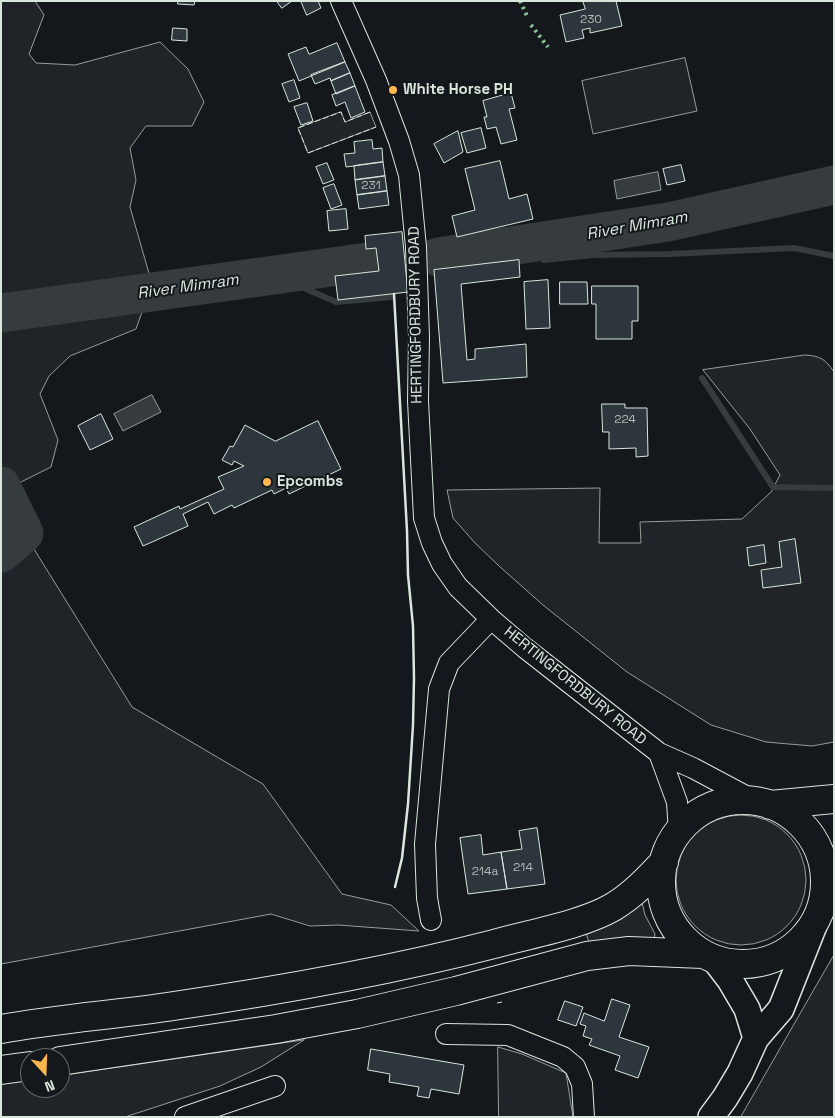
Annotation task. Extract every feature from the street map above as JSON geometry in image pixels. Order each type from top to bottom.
[{"type":"highway","points":[[709,956],[686,941],[673,924],[664,905],[661,883],[664,862],[670,846],[679,832],[694,817],[713,806],[733,801],[762,803],[834,799]]},
{"type":"highway","points":[[70,1060],[276,1029],[357,1014],[456,991],[587,956],[629,951],[709,956],[738,964],[762,962],[785,953],[804,938],[825,903],[826,881],[823,861],[815,842],[799,822],[788,814],[762,803]]},
{"type":"highway","points":[[1,1028],[166,1008],[277,990],[453,955],[578,921],[612,908],[636,891],[664,862]]},
{"type":"highway","points":[[1,1070],[20,1067]]},
{"type":"street","name":"HERTINGFORDBURY ROAD","points":[[341,1],[376,80],[399,140],[409,175],[416,247],[419,337],[418,401],[424,518],[432,543],[442,564],[458,587],[491,619],[659,753],[762,803]]},
{"type":"street","name":"HERTINGFORDBURY ROAD","points":[[431,920],[427,898],[425,844],[439,689],[449,663],[491,619]]},
{"type":"street","name":"HERTINGFORDBURY ROAD","points":[[659,753],[677,802],[679,832]]},
{"type":"street","points":[[711,1117],[726,1098],[756,1038],[780,1009],[825,903]]},
{"type":"street","points":[[709,956],[730,980],[747,1009],[756,1038]]},
{"type":"street","points":[[446,1034],[508,1035],[563,1057],[575,1067],[582,1084],[584,1117]]},
{"type":"street","points":[[185,1117],[275,1086]]},
{"type":"shaded area","points":[[1,1],[35,1],[44,15],[29,54],[36,63],[75,65],[160,42],[188,69],[204,102],[192,126],[146,126],[130,148],[136,180],[130,207],[152,284],[136,329],[70,356],[49,376],[40,394],[58,440],[51,467],[1,492]]},
{"type":"shaded area","points":[[685,58],[697,111],[593,134],[582,81]]},
{"type":"shaded area","points":[[341,112],[345,122],[370,112],[376,127],[308,153],[298,128]]},
{"type":"shaded area","points":[[658,172],[661,190],[617,199],[614,181]]},
{"type":"shaded area","points":[[805,355],[822,359],[834,372],[834,742],[812,746],[766,742],[711,725],[627,672],[543,605],[475,543],[453,518],[447,490],[600,488],[599,543],[641,543],[640,522],[742,519],[771,492],[780,475],[750,429],[703,370]]},
{"type":"shaded area","points":[[152,395],[161,412],[123,431],[114,414]]},
{"type":"shaded area","points":[[24,533],[132,707],[263,784],[342,894],[391,905],[419,931],[338,925],[310,926],[271,914],[1,964],[1,553]]},
{"type":"shaded area","points":[[741,815],[766,820],[787,834],[801,855],[806,880],[801,905],[787,926],[766,940],[741,945],[716,940],[695,926],[681,905],[676,880],[681,855],[695,834],[716,820]]},
{"type":"shaded area","points":[[640,894],[645,915],[655,934],[654,939],[612,939],[589,943],[585,929]]},
{"type":"shaded area","points":[[834,955],[834,1117],[741,1117]]},
{"type":"shaded area","points":[[304,1040],[261,1067],[220,1086],[125,1117],[1,1117],[1,1084],[20,1081],[20,1098],[70,1098],[70,1075]]},
{"type":"shaded area","points":[[498,1047],[522,1054],[566,1073],[573,1117],[499,1117]]},
{"type":"building","points":[[178,1],[195,1],[194,5],[178,4]]},
{"type":"building","points":[[277,1],[292,1],[282,8]]},
{"type":"building","points":[[301,1],[318,1],[321,8],[307,15]]},
{"type":"building","points":[[583,1],[616,1],[622,26],[590,33],[590,28],[582,30],[584,38],[566,42],[560,15],[585,9]]},
{"type":"building","points":[[173,28],[187,29],[187,41],[172,40]]},
{"type":"building","points":[[337,43],[345,62],[299,81],[288,54],[306,47],[309,54]]},
{"type":"building","points":[[345,62],[350,73],[331,81],[330,78],[315,84],[311,75]]},
{"type":"building","points":[[350,73],[355,86],[336,94],[331,81]]},
{"type":"building","points":[[294,80],[300,98],[289,102],[282,84]]},
{"type":"building","points":[[355,86],[365,112],[351,118],[345,102],[336,106],[332,95]]},
{"type":"building","points":[[511,93],[515,108],[509,109],[517,140],[501,144],[496,127],[487,129],[484,117],[487,117],[483,101]]},
{"type":"building","points":[[307,103],[313,121],[301,125],[294,107]]},
{"type":"building","points":[[481,128],[486,148],[467,153],[461,133]]},
{"type":"building","points":[[458,131],[463,152],[444,163],[434,144]]},
{"type":"building","points":[[372,140],[373,149],[382,148],[383,162],[346,167],[344,154],[355,153],[354,142]]},
{"type":"building","points":[[500,161],[509,199],[527,194],[533,219],[457,237],[452,216],[475,210],[465,169]]},
{"type":"building","points":[[383,162],[385,176],[355,180],[354,166]]},
{"type":"building","points":[[327,163],[334,180],[323,184],[316,167]]},
{"type":"building","points":[[681,165],[685,181],[667,185],[663,169]]},
{"type":"building","points":[[385,176],[387,191],[357,195],[355,180]]},
{"type":"building","points":[[334,184],[342,205],[331,209],[323,188]]},
{"type":"building","points":[[387,191],[389,205],[359,209],[357,195]]},
{"type":"building","points":[[346,209],[348,229],[329,231],[327,211]]},
{"type":"building","points":[[402,232],[408,292],[338,300],[335,276],[379,271],[376,248],[366,249],[365,236]]},
{"type":"building","points":[[519,260],[520,277],[461,284],[467,360],[475,359],[475,349],[526,344],[527,377],[443,383],[434,270]]},
{"type":"building","points":[[548,280],[550,328],[526,329],[524,282]]},
{"type":"building","points":[[560,282],[587,282],[588,304],[560,304]]},
{"type":"building","points":[[592,286],[638,286],[638,321],[632,321],[632,339],[596,339],[596,304],[592,304]]},
{"type":"building","points":[[602,404],[625,404],[625,408],[647,408],[648,456],[636,457],[636,448],[609,449],[609,432],[603,432]]},
{"type":"building","points":[[101,414],[113,439],[90,450],[78,426]]},
{"type":"building","name":"Epcombs","points":[[318,421],[341,469],[289,494],[286,488],[274,494],[272,490],[234,508],[232,505],[214,514],[208,502],[183,514],[188,526],[143,546],[134,527],[179,506],[180,509],[224,489],[218,477],[244,466],[234,461],[232,465],[222,460],[230,446],[233,447],[245,425],[275,441]]},
{"type":"building","points":[[795,539],[801,583],[763,588],[761,570],[782,567],[779,542]]},
{"type":"building","points":[[764,545],[766,563],[749,566],[747,548]]},
{"type":"building","points":[[537,828],[545,884],[507,889],[501,852],[522,849],[519,831]]},
{"type":"building","points":[[481,835],[483,855],[501,852],[507,889],[468,894],[460,838]]},
{"type":"building","points":[[612,999],[630,1005],[619,1037],[649,1047],[638,1078],[615,1070],[620,1056],[589,1045],[592,1039],[583,1036],[586,1026],[580,1024],[584,1013],[604,1021]]},
{"type":"building","points":[[565,1001],[583,1007],[576,1026],[558,1020]]},
{"type":"building","points":[[371,1049],[464,1065],[459,1094],[431,1089],[429,1098],[417,1096],[419,1087],[389,1082],[390,1074],[368,1070]]},
{"type":"waterway","name":"River Mimram","points":[[438,257],[668,222],[834,185]]},
{"type":"waterway","points":[[544,260],[593,255],[670,254],[794,248],[834,256]]},
{"type":"waterway","name":"River Mimram","points":[[1,313],[375,261]]},
{"type":"waterway","points":[[274,275],[336,302],[392,297]]},
{"type":"waterway","points":[[702,378],[773,487],[834,488]]},
{"type":"waterway","name":"River Mimram","points":[[1,486],[24,533],[1,553]]},
{"type":"hedge","points":[[520,1],[528,18]]},
{"type":"hedge","points":[[531,25],[548,47]]},
{"type":"fence","points":[[370,112],[345,122],[341,112],[298,128],[308,153],[376,127]]},
{"type":"fence","points":[[497,1003],[502,1002]]},
{"type":"wall","points":[[394,294],[408,575],[413,626],[414,678],[408,804],[402,858],[395,887]]},
{"type":"place","name":"White Horse PH","points":[[393,90]]},
{"type":"place","name":"Epcombs","points":[[267,482]]}]
